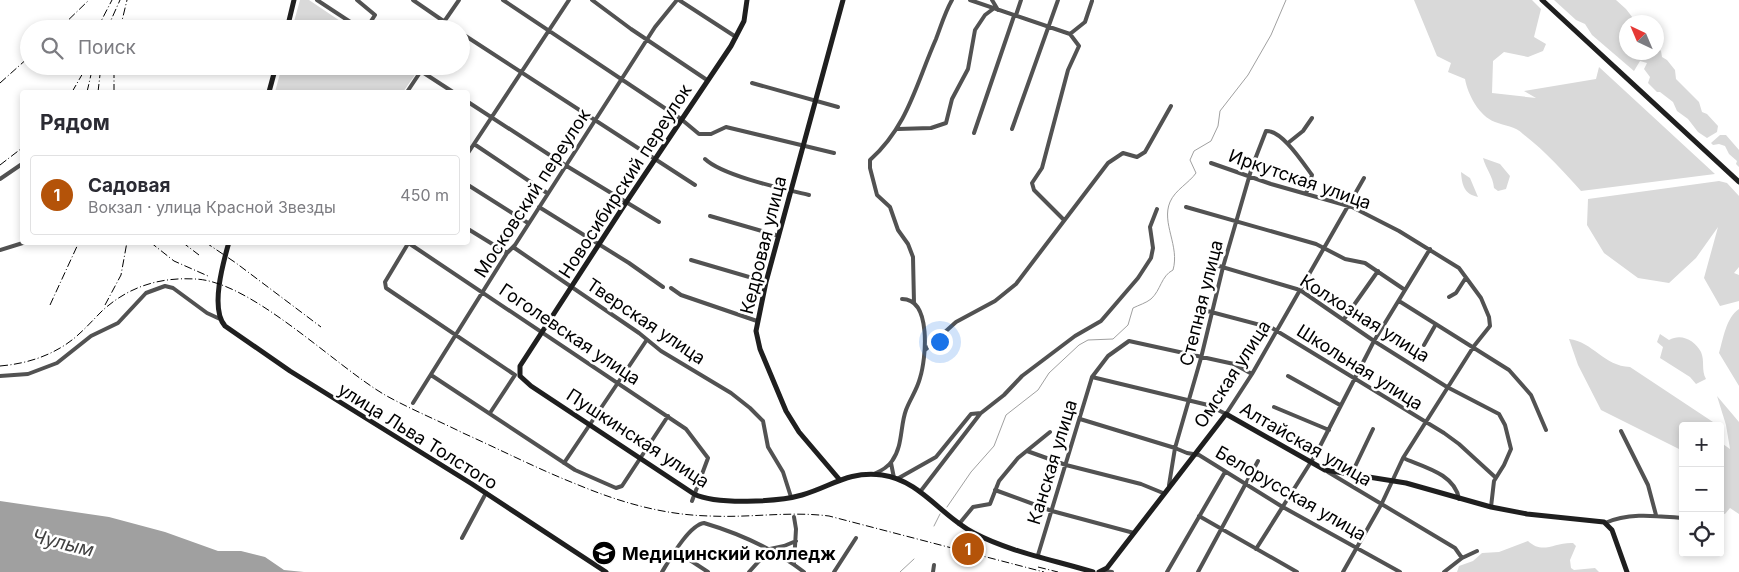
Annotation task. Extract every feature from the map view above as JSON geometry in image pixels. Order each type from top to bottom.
[{"type":"street","points":[[288,20],[294,0]]},
{"type":"street","points":[[317,0],[347,20]]},
{"type":"street","points":[[357,0],[375,15],[372,20]]},
{"type":"street","points":[[413,0],[443,20]]},
{"type":"street","points":[[445,20],[459,0]]},
{"type":"street","points":[[503,0],[681,119],[697,132],[707,134],[726,127],[834,153]]},
{"type":"street","points":[[470,150],[569,0]]},
{"type":"street","points":[[592,0],[707,80]]},
{"type":"street","points":[[678,0],[736,37]]},
{"type":"street","name":"Московский переулок","points":[[413,403],[456,337],[506,253],[513,247],[648,40],[678,0]]},
{"type":"street","name":"Новосибирский переулок","points":[[490,413],[517,374],[520,366],[599,246],[626,201],[736,37],[746,17],[747,0]]},
{"type":"street","name":"Кедровая улица","points":[[839,479],[799,432],[786,412],[760,349],[756,334],[766,282],[842,0]]},
{"type":"street","points":[[872,475],[891,462],[899,446],[906,409],[921,375],[925,350],[925,328],[914,303],[913,257],[898,230],[890,207],[877,195],[870,168],[870,160],[883,149],[907,114],[925,62],[952,0]]},
{"type":"street","points":[[970,0],[1070,34],[1079,46],[1068,70],[1042,168],[1032,183],[1034,190],[1064,220]]},
{"type":"street","points":[[992,0],[995,9]]},
{"type":"street","points":[[974,133],[1021,0]]},
{"type":"street","points":[[1012,129],[1058,0]]},
{"type":"street","points":[[1542,0],[1739,182]]},
{"type":"street","points":[[1070,34],[1085,22],[1092,2]]},
{"type":"street","points":[[898,128],[931,128],[946,123],[952,99],[968,69],[975,30],[984,15],[995,9]]},
{"type":"street","points":[[470,39],[695,185]]},
{"type":"street","points":[[270,90],[274,75]]},
{"type":"street","points":[[408,90],[419,75]]},
{"type":"street","points":[[426,75],[450,90]]},
{"type":"street","points":[[752,83],[838,107]]},
{"type":"street","points":[[470,103],[565,165],[659,222]]},
{"type":"street","points":[[925,350],[956,322],[994,301],[1016,284],[1111,160],[1123,153],[1137,157],[1144,154],[1171,106]]},
{"type":"street","points":[[1306,194],[1312,175],[1288,144],[1303,131],[1312,118]]},
{"type":"street","name":"Степная улица","points":[[1169,485],[1175,448],[1201,358],[1223,267],[1250,176],[1266,131],[1271,131],[1288,144]]},
{"type":"street","points":[[474,144],[547,193]]},
{"type":"street","points":[[705,159],[712,165],[723,169],[809,195]]},
{"type":"street","name":"Иркутская улица","points":[[1211,163],[1348,206],[1430,249],[1459,268],[1465,279],[1480,296],[1489,317],[1490,326],[1474,346]]},
{"type":"street","points":[[0,179],[20,165]]},
{"type":"street","name":"Омская улица","points":[[1101,571],[1134,533],[1169,485],[1226,414],[1277,332],[1364,178]]},
{"type":"street","points":[[470,186],[528,223]]},
{"type":"street","points":[[539,207],[629,263],[663,287]]},
{"type":"street","points":[[1186,207],[1326,248],[1345,259],[1365,264],[1406,290]]},
{"type":"street","points":[[920,492],[980,414],[1004,395],[1022,376],[1075,336],[1097,324],[1138,278],[1153,251],[1150,227],[1157,209]]},
{"type":"street","points":[[710,216],[779,236]]},
{"type":"street","points":[[470,230],[506,253]]},
{"type":"street","points":[[0,250],[20,244]]},
{"type":"street","points":[[220,318],[218,308],[221,276],[228,245]]},
{"type":"street","name":"Пушкинская улица","points":[[407,245],[384,285],[392,293],[456,337],[517,374],[523,381],[694,494],[709,500],[724,502],[791,497],[810,492],[839,479],[872,475],[896,478]]},
{"type":"street","name":"Гоголевская улица","points":[[411,245],[618,382],[689,432],[708,458],[694,494]]},
{"type":"street","name":"Тверская улица","points":[[513,247],[639,333],[646,341],[731,393],[762,419],[768,447],[783,472],[791,497]]},
{"type":"street","points":[[1256,549],[1329,430],[1374,341],[1430,249]]},
{"type":"street","points":[[692,260],[766,282]]},
{"type":"street","name":"Колхозная улица","points":[[1212,264],[1300,290],[1374,341],[1447,387],[1496,413],[1505,426],[1511,449],[1506,461],[1495,477]]},
{"type":"street","points":[[1344,319],[1378,271]]},
{"type":"street","points":[[1450,297],[1456,293],[1465,279]]},
{"type":"street","points":[[0,376],[28,374],[58,363],[91,336],[118,323],[146,293],[165,286],[173,288],[207,313],[220,318]]},
{"type":"street","points":[[672,288],[681,296],[758,321]]},
{"type":"street","points":[[902,299],[910,300],[914,303]]},
{"type":"street","points":[[1399,301],[1474,346],[1509,370],[1531,395],[1546,430]]},
{"type":"street","name":"Школьная улица","points":[[1196,308],[1269,327],[1459,444],[1495,477]]},
{"type":"street","name":"улица Льва Толстого","points":[[220,318],[225,326],[290,371],[486,493],[606,572]]},
{"type":"street","points":[[1424,345],[1436,324]]},
{"type":"street","points":[[564,463],[646,341]]},
{"type":"street","points":[[1092,377],[1108,356],[1128,341],[1238,365],[1252,374]]},
{"type":"street","points":[[1343,572],[1382,503],[1391,480],[1403,458],[1474,346]]},
{"type":"street","points":[[432,375],[564,463],[616,488],[620,487],[668,416]]},
{"type":"street","points":[[1288,376],[1340,405]]},
{"type":"street","name":"Алтайская улица","points":[[1092,377],[1189,402],[1208,405],[1382,503],[1455,548],[1462,558]]},
{"type":"street","name":"Канская улица","points":[[1038,555],[1092,377]]},
{"type":"street","points":[[1274,406],[1329,430]]},
{"type":"street","points":[[896,478],[934,459],[971,414],[980,414]]},
{"type":"street","name":"Белорусская улица","points":[[1080,420],[1199,455],[1281,506],[1400,572]]},
{"type":"street","points":[[1351,475],[1373,429]]},
{"type":"street","points":[[1621,431],[1648,485],[1656,515]]},
{"type":"street","points":[[959,524],[973,507],[990,504],[999,481],[1019,456],[1050,432]]},
{"type":"street","points":[[1027,451],[1066,466],[1141,484],[1163,493]]},
{"type":"street","points":[[1403,458],[1451,480],[1458,491],[1459,499]]},
{"type":"street","points":[[1198,572],[1258,461]]},
{"type":"street","points":[[891,462],[896,478],[920,492],[959,524],[982,537],[1093,572]]},
{"type":"street","points":[[1325,470],[1412,484],[1459,499],[1542,517],[1606,523],[1615,518],[1656,515],[1679,518]]},
{"type":"street","points":[[1167,572],[1225,472]]},
{"type":"street","points":[[1491,507],[1495,477]]},
{"type":"street","points":[[995,490],[1052,511],[1134,533]]},
{"type":"street","points":[[462,538],[486,493]]},
{"type":"street","points":[[692,501],[694,494]]},
{"type":"street","points":[[1199,516],[1297,572]]},
{"type":"street","points":[[794,518],[796,541],[794,564]]},
{"type":"street","points":[[662,572],[693,529],[704,523],[734,532],[770,549],[804,572]]},
{"type":"street","points":[[1606,523],[1616,539],[1627,572]]},
{"type":"street","points":[[834,572],[856,538]]},
{"type":"street","points":[[749,572],[770,549],[796,541]]},
{"type":"street","points":[[676,551],[708,572]]},
{"type":"street","points":[[1444,572],[1462,558],[1477,551]]},
{"type":"street","points":[[933,572],[934,565]]},
{"type":"street","points":[[1101,571],[1112,572]]},
{"type":"shaded area","points":[[300,0],[309,0],[339,20],[294,20]]},
{"type":"shaded area","points":[[1414,0],[1532,0],[1541,9],[1534,37],[1546,44],[1543,51],[1528,57],[1504,52],[1493,61],[1492,93],[1536,98],[1524,91],[1596,79],[1599,67],[1715,174],[1581,191],[1546,154],[1520,131],[1489,119],[1479,110],[1469,92],[1465,79],[1448,72],[1451,63],[1437,56]]},
{"type":"shaded area","points":[[1554,0],[1616,0],[1631,15],[1619,15],[1619,58],[1592,35],[1585,24],[1576,20]]},
{"type":"shaded area","points":[[1664,58],[1667,60],[1675,70],[1676,79],[1699,102],[1702,112],[1707,114],[1718,126],[1717,132],[1707,138],[1698,132],[1688,119],[1677,111],[1673,102],[1660,92],[1657,92],[1648,83],[1650,77],[1644,69],[1647,63],[1640,61],[1634,71],[1621,60],[1664,60]]},
{"type":"shaded area","points":[[280,75],[415,75],[404,90],[276,90]]},
{"type":"shaded area","points":[[1720,135],[1726,135],[1739,150],[1739,167],[1736,164],[1737,161],[1729,154],[1725,146],[1713,145],[1711,143]]},
{"type":"shaded area","points":[[1483,158],[1500,164],[1510,176],[1506,189],[1498,191],[1494,188]]},
{"type":"shaded area","points":[[1461,172],[1470,178],[1478,197],[1473,196],[1467,191],[1462,181]]},
{"type":"shaded area","points":[[1719,181],[1727,183],[1739,196],[1739,267],[1734,273],[1739,275],[1739,301],[1720,306],[1704,278],[1718,227],[1696,258],[1669,283],[1638,278],[1604,253],[1587,225],[1588,199]]},
{"type":"shaded area","points":[[1739,309],[1739,386],[1719,353],[1728,323]]},
{"type":"shaded area","points":[[1660,334],[1669,340],[1679,337],[1688,339],[1695,344],[1702,355],[1706,379],[1696,384],[1690,377],[1660,358],[1663,347],[1657,342]]},
{"type":"shaded area","points":[[1569,339],[1585,344],[1613,363],[1630,367],[1713,422],[1679,422],[1679,449],[1601,410],[1578,365]]},
{"type":"shaded area","points":[[1717,396],[1739,422],[1739,514],[1730,508],[1724,514],[1724,445],[1730,449],[1726,425]]},
{"type":"shaded area","points":[[1528,541],[1533,545],[1544,548],[1573,543],[1576,546],[1570,560],[1571,568],[1574,570],[1595,568],[1599,572],[1457,572],[1459,566],[1473,561],[1482,553],[1499,552]]},
{"type":"water","name":"Чулым","points":[[0,501],[109,517],[165,532],[218,551],[241,551],[265,557],[284,570],[304,572],[0,572]]},
{"type":"waterway","points":[[947,507],[971,472],[994,446],[1006,415],[1038,390],[1049,373],[1079,345],[1088,340],[1113,339],[1128,325],[1133,308],[1151,299],[1157,292],[1163,279],[1173,270],[1175,261],[1168,218],[1170,202],[1175,194],[1196,173],[1190,160],[1194,151],[1211,141],[1218,126],[1220,111],[1248,75],[1271,35],[1286,0]]},
{"type":"waterway","points":[[934,526],[940,514]]},
{"type":"waterway","points":[[900,572],[914,559]]},
{"type":"railway","points":[[68,20],[89,0]]},
{"type":"railway","points":[[102,20],[112,0]]},
{"type":"railway","points":[[111,20],[120,0]]},
{"type":"railway","points":[[122,20],[127,0]]},
{"type":"railway","points":[[0,83],[20,65]]},
{"type":"railway","points":[[73,90],[82,75]]},
{"type":"railway","points":[[87,90],[91,75]]},
{"type":"railway","points":[[98,90],[100,75]]},
{"type":"railway","points":[[114,75],[114,90]]},
{"type":"railway","points":[[0,165],[20,150]]},
{"type":"railway","points":[[50,305],[78,245]]},
{"type":"railway","points":[[105,305],[121,275],[126,245]]},
{"type":"railway","points":[[154,245],[174,261],[208,276]]},
{"type":"railway","points":[[186,245],[199,255]]},
{"type":"railway","points":[[209,245],[321,327]]},
{"type":"railway","points":[[0,366],[34,360],[57,350],[75,338],[112,303],[145,285],[182,279],[217,283],[241,294],[266,309],[385,395],[534,466],[592,491],[641,506],[693,515],[799,514],[829,516],[1044,572]]},
{"type":"railway","points":[[1038,567],[1058,572]]},
{"type":"place","name":"Садовая","points":[[968,549]]},
{"type":"place","name":"Медицинский колледж","points":[[604,553]]}]
